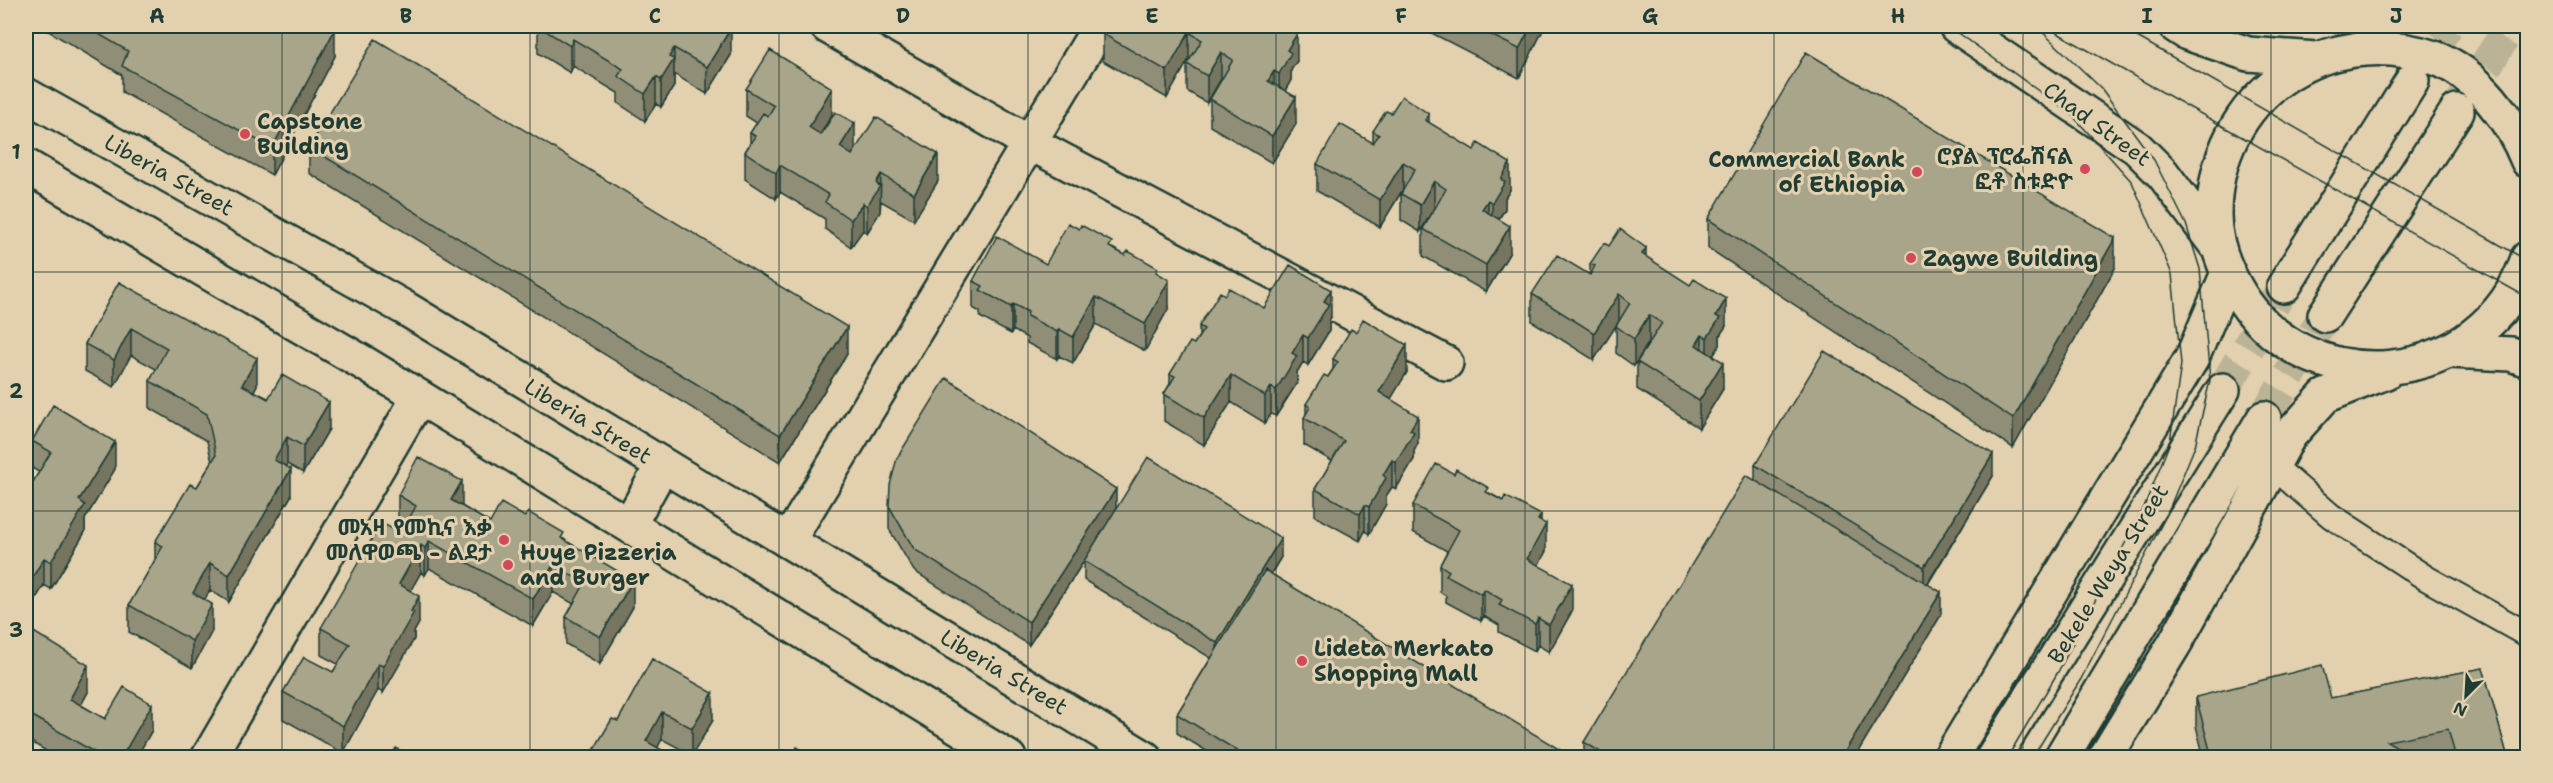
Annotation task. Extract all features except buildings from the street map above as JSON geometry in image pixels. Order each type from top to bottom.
[{"type":"street","points":[[827,26],[1030,143],[1446,363]]},
{"type":"street","points":[[788,541],[1100,26]]},
{"type":"street","name":"Chad Street","points":[[1956,26],[2137,148],[2163,174],[2222,259],[2242,299],[2262,323],[2285,341],[2313,357],[2341,365],[2368,369],[2396,367]]},
{"type":"street","points":[[2176,26],[2187,33],[2248,54],[2332,55],[2380,49],[2437,59],[2475,84],[2501,109],[2520,140],[2528,160]]},
{"type":"street","points":[[1950,758],[2192,358],[2222,259],[2214,217],[2215,188],[2221,159],[2232,134],[2246,112],[2264,92],[2289,72],[2332,55],[2374,26]]},
{"type":"street","points":[[2284,286],[2412,81]]},
{"type":"street","name":"Liberia Street","points":[[26,95],[403,308],[1145,758]]},
{"type":"street","points":[[2325,315],[2457,111]]},
{"type":"street","points":[[26,166],[419,396],[1009,758]]},
{"type":"street","points":[[2105,758],[2175,644],[2289,436],[2325,396],[2396,367],[2424,361],[2450,351],[2473,336],[2510,296],[2528,258]]},
{"type":"street","points":[[2450,351],[2511,354],[2528,360]]},
{"type":"street","name":"Bekele Weya Street","points":[[1993,758],[2223,390]]},
{"type":"street","points":[[208,758],[419,396]]},
{"type":"street","points":[[2061,758],[2264,418]]},
{"type":"street","points":[[629,525],[662,466]]},
{"type":"lane","points":[[2272,465],[2340,522],[2426,578],[2528,635]]},
{"type":"tunnel","points":[[2412,80],[2447,26]]},
{"type":"tunnel","points":[[2459,107],[2511,26]]},
{"type":"tunnel","points":[[2223,390],[2284,286]]},
{"type":"tunnel","points":[[2264,418],[2325,315]]},
{"type":"tram line","points":[[1949,26],[2073,116],[2132,182],[2172,274],[2181,364],[2170,442],[2144,507],[2058,672],[2007,758]]},
{"type":"tram line","points":[[2032,758],[2081,679],[2167,514],[2195,446],[2210,380],[2200,269],[2186,224],[2154,160],[2101,88],[2036,26]]},
{"type":"tram line","points":[[2045,26],[2528,298]]},
{"type":"tram line","points":[[2118,26],[2528,261]]},
{"type":"place","name":"Capstone Building","points":[[245,134]]},
{"type":"place","name":"ሮያል ፕሮፌሽናል ፎቶ ስቱድዮ","points":[[2085,169]]},
{"type":"place","name":"Commercial Bank of Ethiopia","points":[[1917,172]]},
{"type":"place","name":"Zagwe Building","points":[[1911,258]]},
{"type":"place","name":"መአዛ የመኪና እቃ መለዋወጫ - ልደታ","points":[[504,540]]},
{"type":"place","name":"Huye Pizzeria and Burger","points":[[508,565]]},
{"type":"place","name":"Lideta Merkato Shopping Mall","points":[[1302,661]]}]
